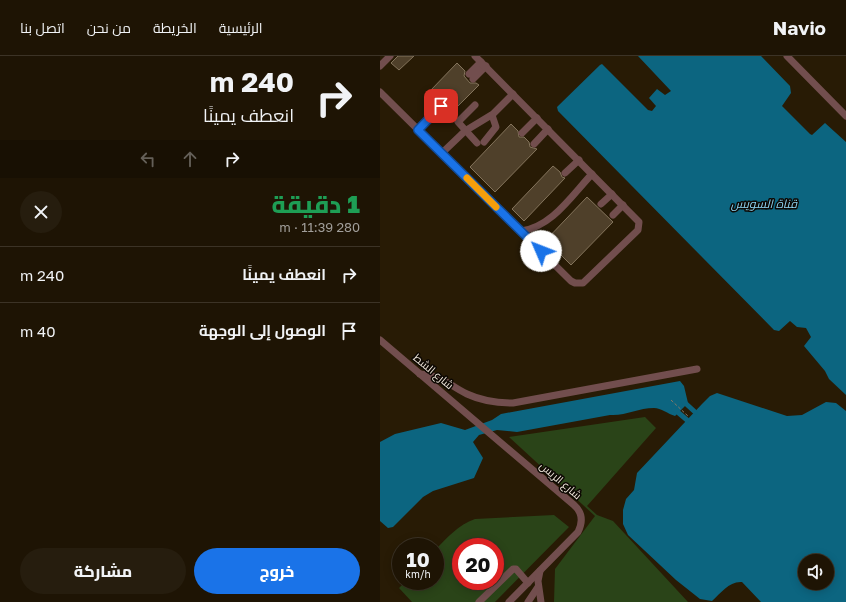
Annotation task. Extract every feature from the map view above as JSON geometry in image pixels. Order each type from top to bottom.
[{"type":"street","points":[[380,92],[571,280],[575,283],[583,283],[638,230],[640,226],[637,219],[476,56]]},
{"type":"street","points":[[787,56],[846,116]]},
{"type":"street","points":[[380,66],[387,57]]},
{"type":"street","points":[[471,76],[483,64]]},
{"type":"street","points":[[442,153],[466,131],[492,115],[513,94]]},
{"type":"street","points":[[475,105],[458,122],[466,131],[480,142],[496,127],[492,115]]},
{"type":"street","points":[[418,130],[441,106]]},
{"type":"street","points":[[522,133],[537,118]]},
{"type":"street","points":[[534,144],[548,129]]},
{"type":"street","points":[[565,173],[579,160]]},
{"type":"street","points":[[521,231],[536,228],[549,220],[592,174]]},
{"type":"street","points":[[601,204],[612,194]]},
{"type":"street","points":[[612,215],[623,204]]},
{"type":"street","name":"شارع الشط","points":[[380,340],[474,419]]},
{"type":"street","points":[[420,374],[433,374],[466,394],[484,401],[512,403],[697,369]]},
{"type":"street","name":"شارع الريس","points":[[474,419],[574,505],[580,513],[582,522],[578,532],[509,602]]},
{"type":"street","points":[[479,602],[513,569],[516,569],[522,574],[528,583]]},
{"type":"street","points":[[540,571],[538,587],[541,602]]},
{"type":"street","points":[[528,602],[538,587]]},
{"type":"path","points":[[671,400],[689,417]]},
{"type":"green space","points":[[645,417],[656,428],[587,506],[597,515],[613,521],[688,602],[554,602],[555,569],[595,516],[509,437]]},
{"type":"green space","points":[[554,515],[569,527],[495,602],[412,602],[401,590],[444,590],[444,541],[458,528],[475,519]]},
{"type":"water","name":"قناة السويس","points":[[638,56],[761,56],[790,86],[791,93],[782,106],[810,134],[812,135],[825,123],[846,142],[846,395],[829,379],[825,371],[804,346],[811,337],[806,328],[797,327],[790,321],[779,331],[774,330],[558,111],[557,107],[602,64],[648,110],[652,111],[656,106],[649,98],[657,89],[665,95],[671,91]]},
{"type":"water","points":[[680,381],[684,386],[688,403],[675,416],[659,409],[648,408],[517,432],[497,430],[479,435],[473,442],[483,458],[474,478],[433,491],[423,497],[393,527],[388,528],[380,521],[380,442],[395,434],[441,423],[465,430],[492,420],[501,414]]},
{"type":"water","points":[[717,393],[787,416],[802,415],[826,402],[836,403],[846,411],[846,602],[761,602],[742,582],[729,585],[712,601],[700,599],[676,580],[628,535],[623,524],[623,510],[626,499],[634,490],[637,473],[710,396]]},
{"type":"building","points":[[398,56],[414,56],[399,70],[391,63]]},
{"type":"building","points":[[457,63],[465,71],[464,76],[470,83],[476,83],[479,85],[452,112],[445,103],[430,91]]},
{"type":"building","points":[[511,124],[518,131],[519,137],[524,137],[529,142],[530,147],[537,149],[495,192],[470,167]]},
{"type":"building","points":[[553,166],[560,172],[562,177],[565,178],[524,221],[512,209]]},
{"type":"building","points":[[587,197],[613,222],[571,265],[546,240]]},
{"type":"waterway","points":[[683,401],[695,412]]},
{"type":"waterway","points":[[674,409],[687,420]]},
{"type":"slow traffic","points":[[467,178],[496,207]]},
{"type":"route","points":[[441,106],[418,130],[541,251]]}]
